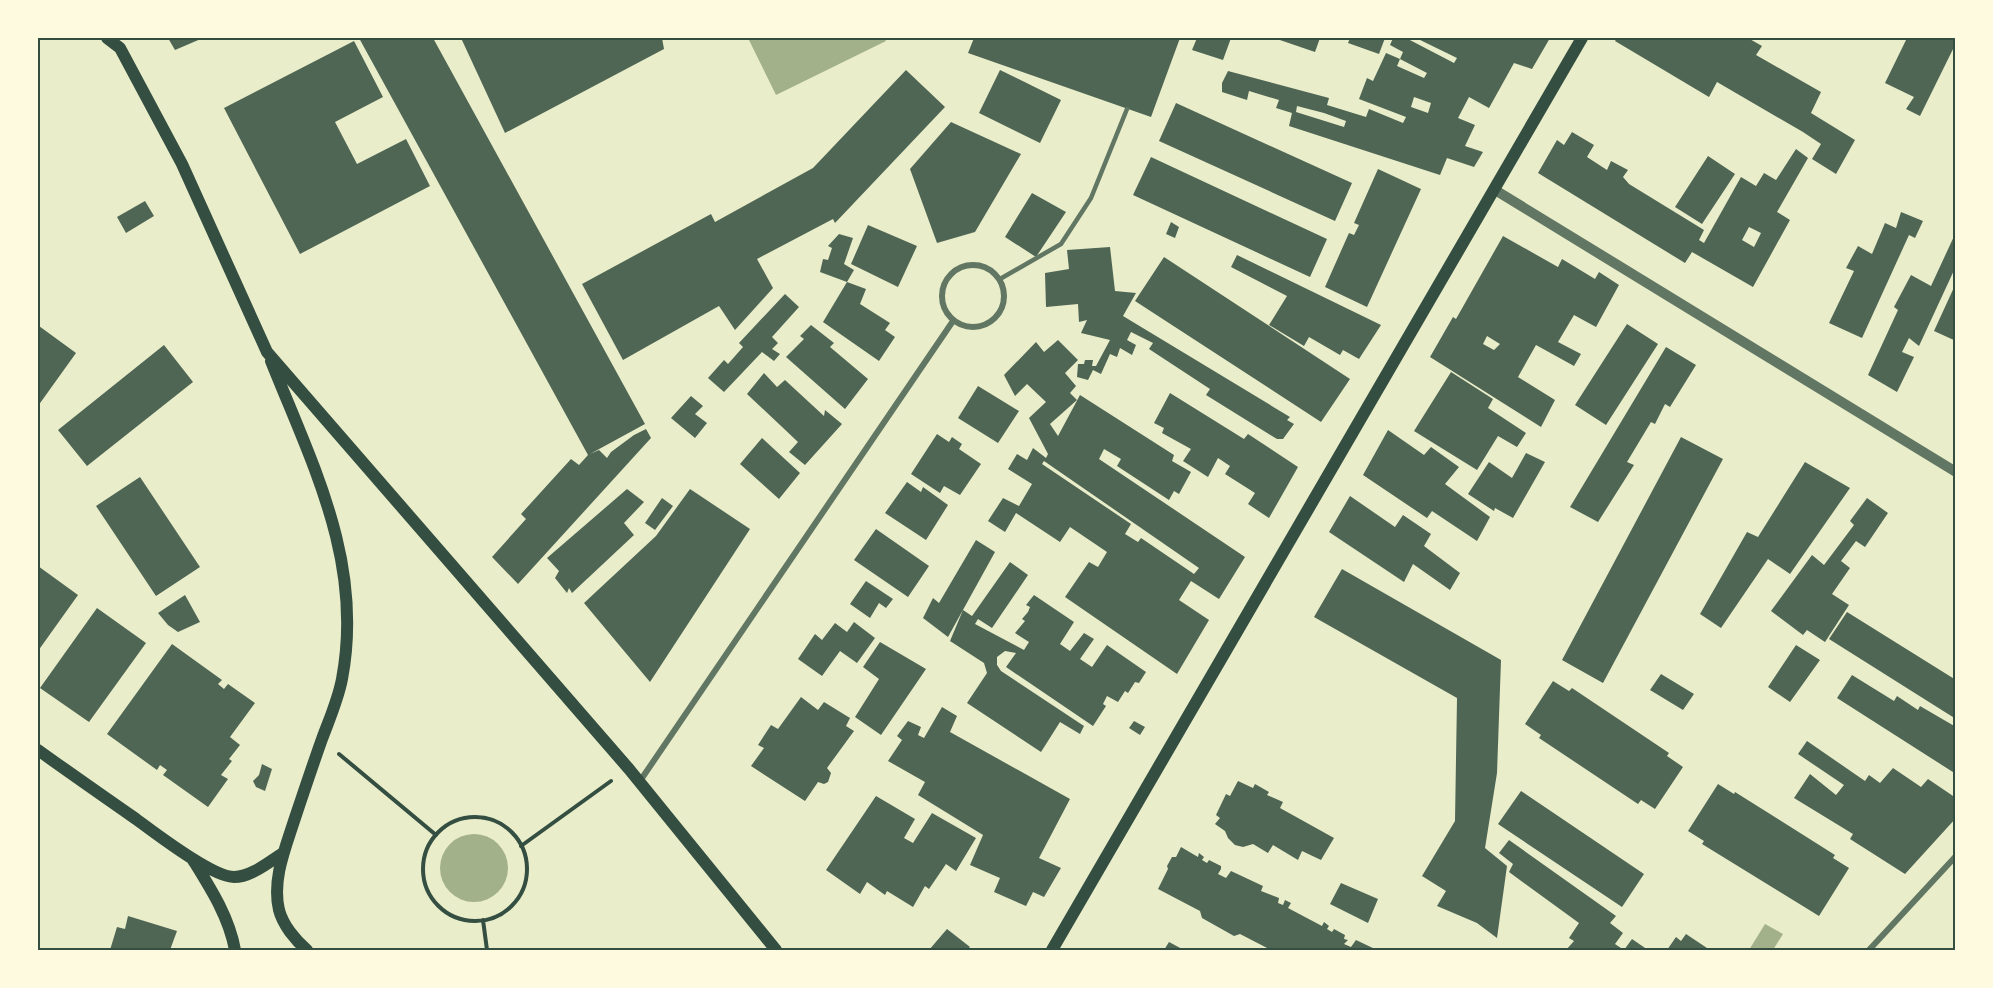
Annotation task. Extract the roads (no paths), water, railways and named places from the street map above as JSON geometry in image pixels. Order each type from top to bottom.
[{"type":"main road","points":[[107,38],[118,43],[182,164],[267,352],[327,501],[339,541],[345,575],[347,628],[341,681],[283,853],[277,886],[279,909],[284,922],[307,951]]},
{"type":"main road","points":[[1053,951],[1582,38]]},
{"type":"main road","points":[[267,352],[640,781],[777,951]]},
{"type":"main road","points":[[38,750],[192,859],[225,875],[243,876],[283,853]]},
{"type":"main road","points":[[192,859],[215,895],[232,935],[235,951]]},
{"type":"street","points":[[1495,189],[1956,472]]},
{"type":"street","points":[[968,265],[981,265],[992,270],[1000,279],[1005,300],[1001,311],[985,326],[974,328],[963,326],[953,321],[945,312],[942,288],[948,277],[957,269],[968,265]]},
{"type":"street","points":[[640,781],[953,321]]},
{"type":"street","points":[[1869,951],[1956,856]]},
{"type":"lane","points":[[1000,279],[1061,244],[1091,198],[1127,109]]}]
